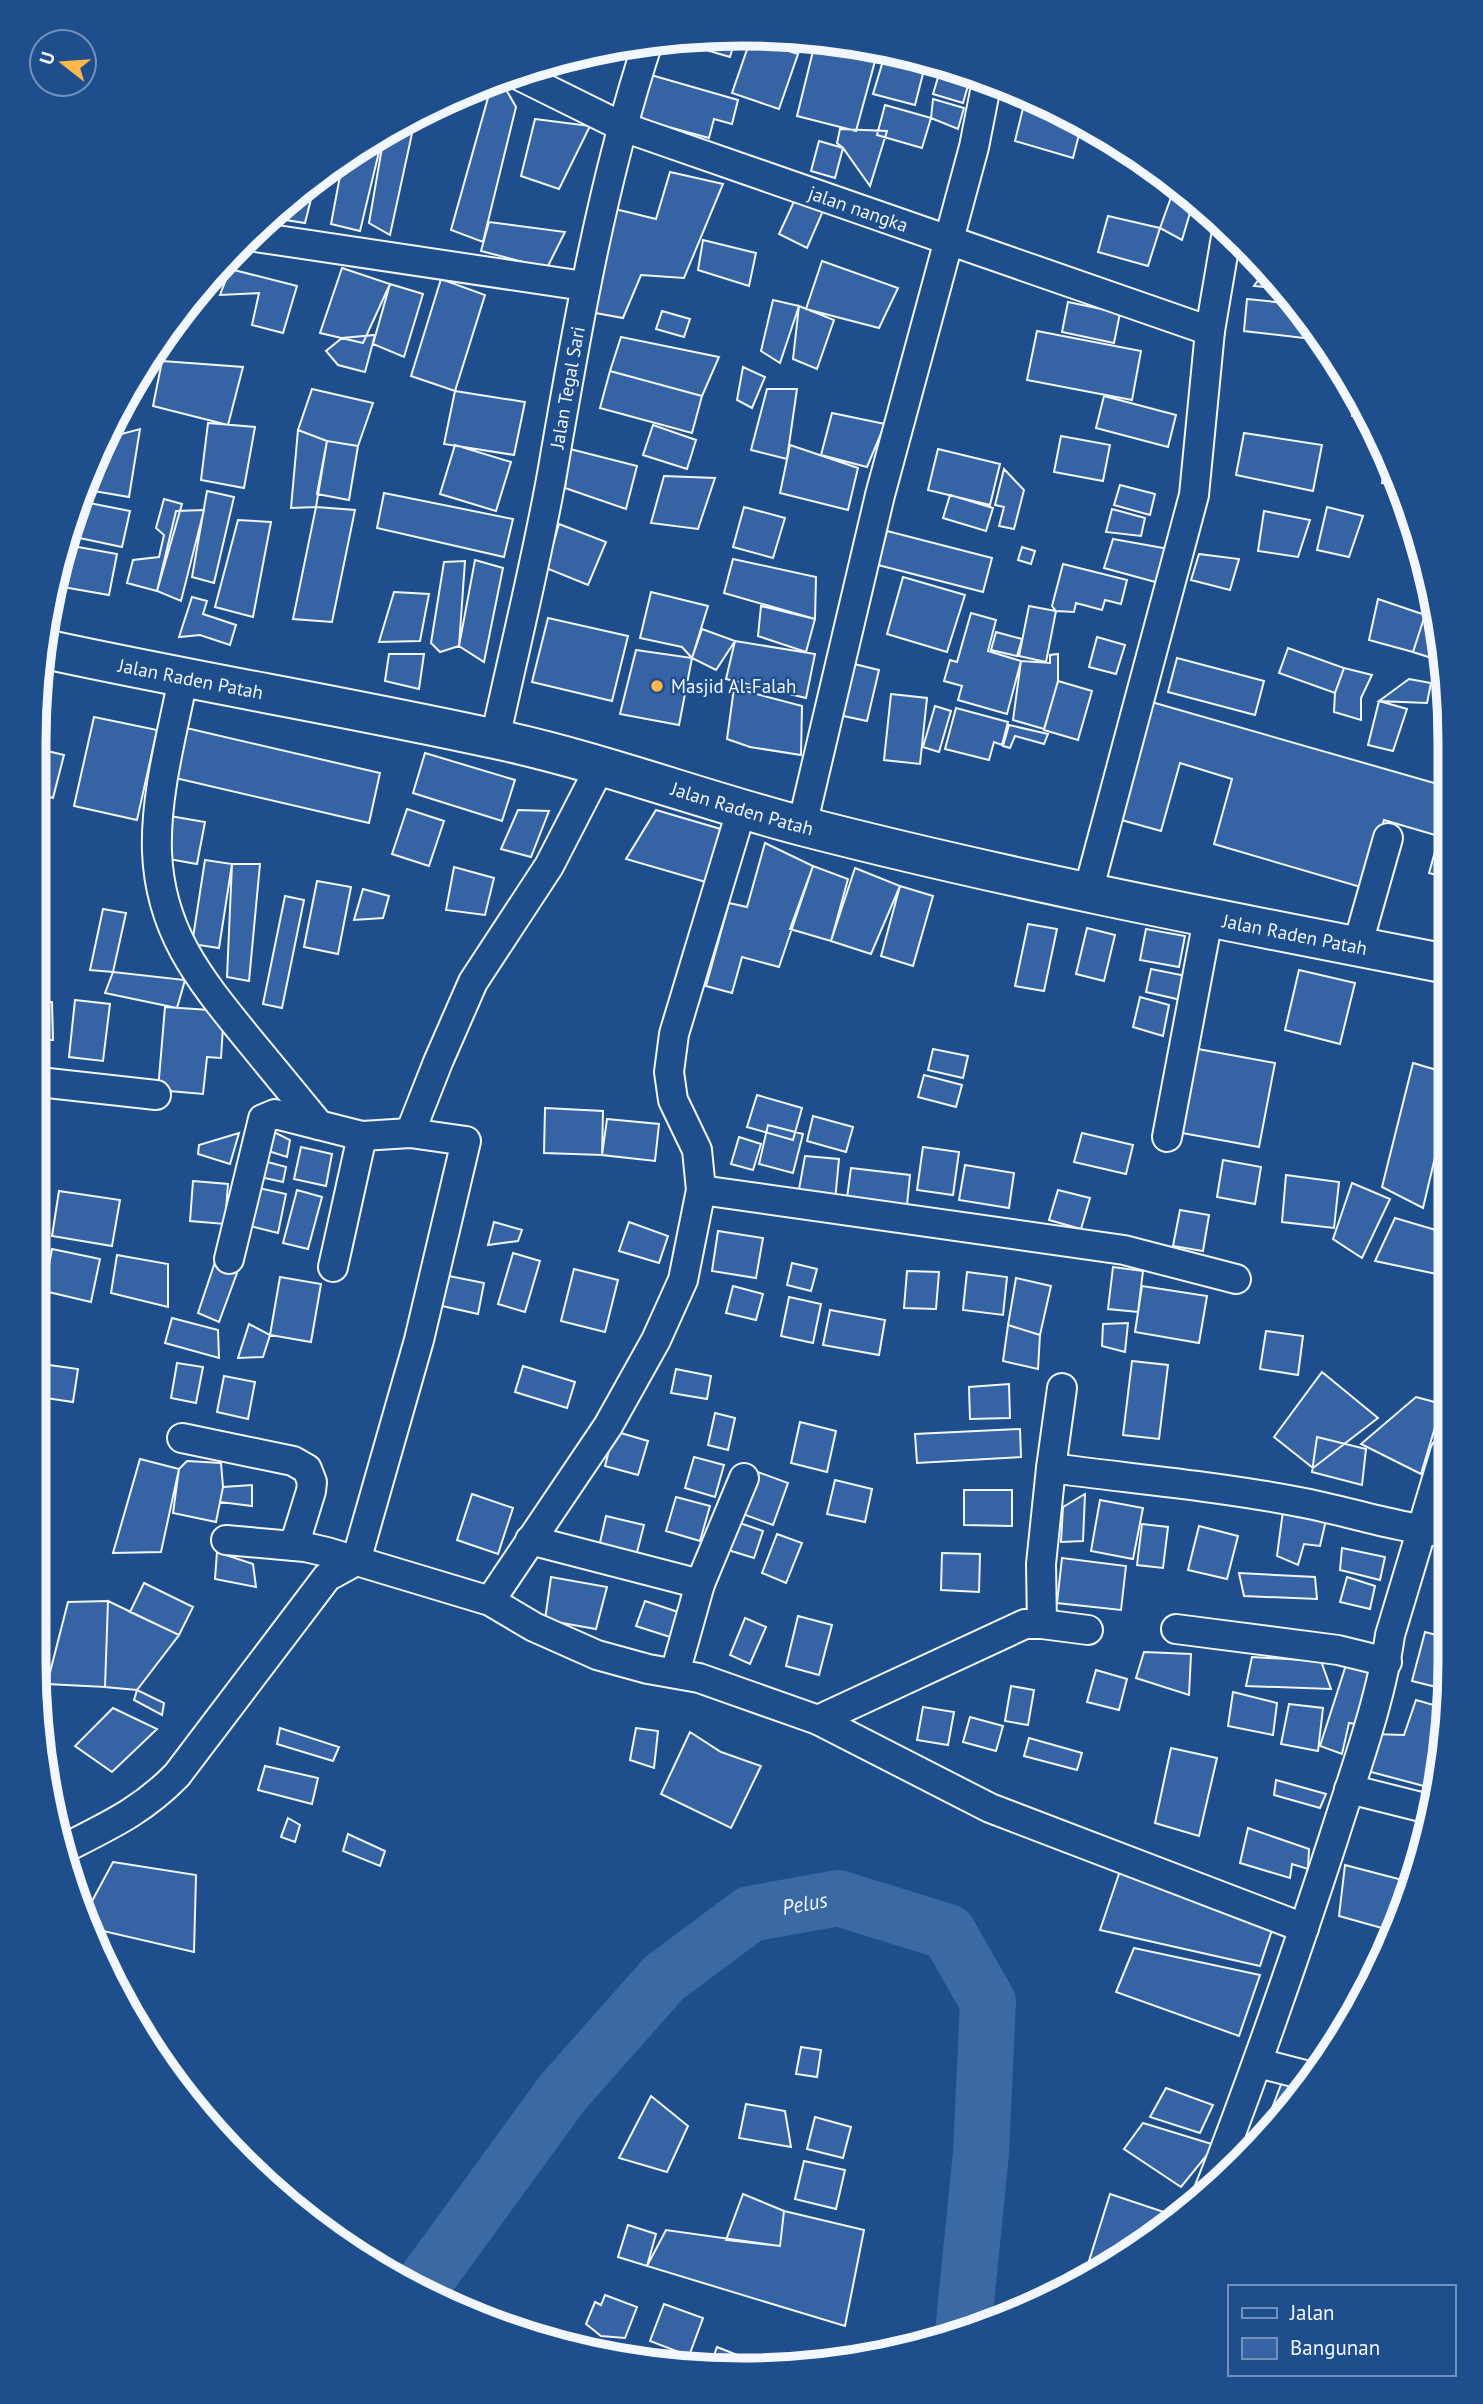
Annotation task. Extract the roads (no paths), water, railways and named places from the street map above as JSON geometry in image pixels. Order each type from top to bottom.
[{"type":"main road","name":"Jalan Raden Patah","points":[[51,650],[566,755],[742,808],[804,817],[1090,883],[1208,919],[1363,925],[1438,960]]},
{"type":"street","name":"Jalan Tegal Sari","points":[[495,739],[551,476],[584,286],[623,127],[645,52]]},
{"type":"street","name":"jalan nangka","points":[[527,79],[623,127],[1210,331]]},
{"type":"street","points":[[804,817],[880,495],[974,147],[985,90]]},
{"type":"street","points":[[261,238],[584,286]]},
{"type":"street","points":[[1090,883],[1194,495],[1210,331],[1225,241]]},
{"type":"street","points":[[183,679],[158,816],[159,877],[169,915],[187,959],[213,996],[319,1125]]},
{"type":"street","points":[[410,1133],[473,982],[549,866],[600,767]]},
{"type":"street","points":[[490,1601],[608,1426],[656,1340],[683,1280],[701,1190],[697,1150],[673,1100],[669,1072],[674,1034],[742,808]]},
{"type":"street","points":[[1363,925],[1388,838]]},
{"type":"street","points":[[1167,1137],[1208,919]]},
{"type":"street","points":[[46,1083],[156,1095]]},
{"type":"street","points":[[70,1845],[155,1798],[177,1775],[327,1577],[356,1560],[419,1340],[466,1141],[410,1133],[362,1136],[275,1114],[263,1119],[229,1258]]},
{"type":"street","points":[[333,1267],[362,1136]]},
{"type":"street","points":[[701,1190],[1124,1250],[1236,1279]]},
{"type":"street","points":[[1042,1623],[1041,1564],[1062,1388]]},
{"type":"street","points":[[182,1438],[293,1461],[307,1469],[312,1482],[309,1548]]},
{"type":"street","points":[[1051,1468],[1143,1478],[1299,1502],[1433,1531]]},
{"type":"street","points":[[676,1673],[700,1584],[744,1478]]},
{"type":"street","points":[[1217,2171],[1258,2063],[1304,1928],[1387,1662],[1390,1635],[1433,1531],[1438,1498]]},
{"type":"street","points":[[226,1540],[309,1548],[490,1601],[534,1627],[597,1655],[699,1678],[818,1720],[990,1808],[1304,1928]]},
{"type":"street","points":[[530,1540],[700,1584]]},
{"type":"street","points":[[818,1720],[1026,1624],[1042,1623],[1088,1630]]},
{"type":"street","points":[[1176,1629],[1338,1650],[1387,1662]]},
{"type":"street","points":[[1349,1789],[1422,1807]]},
{"type":"street","points":[[1258,2063],[1302,2074]]},
{"type":"waterway","name":"Pelus","points":[[425,2282],[563,2092],[664,1978],[750,1914],[838,1898],[948,1932],[988,2002],[981,2153],[964,2322]]},
{"type":"place","name":"Masjid Al-Falah","points":[[657,686]]}]
